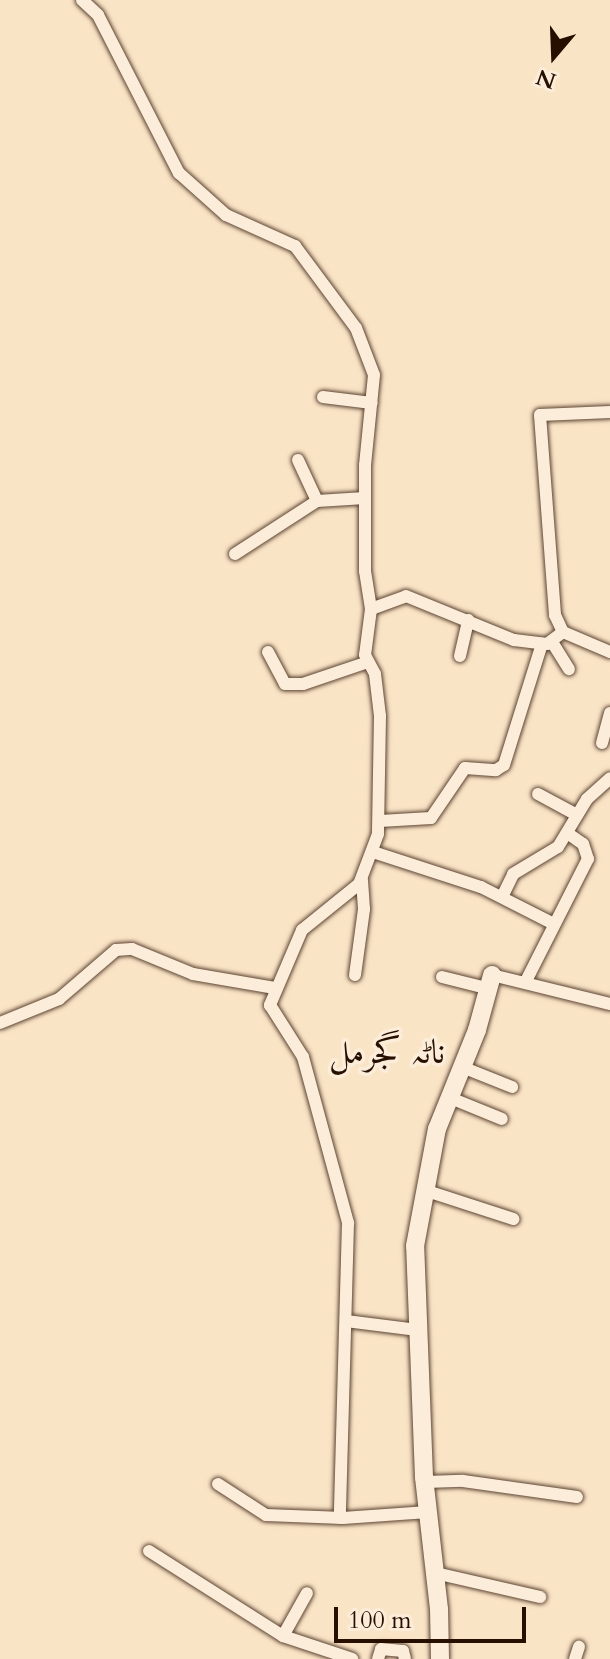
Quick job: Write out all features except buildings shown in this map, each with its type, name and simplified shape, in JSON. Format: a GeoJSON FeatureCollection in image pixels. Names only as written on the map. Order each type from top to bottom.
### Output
{"type":"FeatureCollection","features":[{"type":"Feature","properties":{"kind":"street"},"geometry":{"type":"LineString","coordinates":[[82,0],[98,15],[179,173],[226,215],[280,235],[322,279],[368,350],[372,403],[365,498],[371,609],[368,662],[375,674],[380,716],[380,821],[362,880],[364,909],[355,975]]}},
{"type":"Feature","properties":{"kind":"street"},"geometry":{"type":"LineString","coordinates":[[323,397],[372,403]]}},
{"type":"Feature","properties":{"kind":"street"},"geometry":{"type":"LineString","coordinates":[[610,412],[540,415],[547,546],[555,615],[563,632],[610,652]]}},
{"type":"Feature","properties":{"kind":"street"},"geometry":{"type":"LineString","coordinates":[[298,460],[317,501]]}},
{"type":"Feature","properties":{"kind":"street"},"geometry":{"type":"LineString","coordinates":[[235,554],[317,501],[365,498]]}},
{"type":"Feature","properties":{"kind":"street"},"geometry":{"type":"LineString","coordinates":[[371,609],[406,596],[514,640],[547,643],[569,669]]}},
{"type":"Feature","properties":{"kind":"street"},"geometry":{"type":"LineString","coordinates":[[460,656],[468,620]]}},
{"type":"Feature","properties":{"kind":"street"},"geometry":{"type":"LineString","coordinates":[[380,821],[431,818],[465,768],[496,770],[504,765],[547,643],[563,632]]}},
{"type":"Feature","properties":{"kind":"street"},"geometry":{"type":"LineString","coordinates":[[268,652],[285,684],[368,662]]}},
{"type":"Feature","properties":{"kind":"street"},"geometry":{"type":"LineString","coordinates":[[602,743],[610,713]]}},
{"type":"Feature","properties":{"kind":"street"},"geometry":{"type":"LineString","coordinates":[[502,897],[513,874],[558,847],[597,785],[610,778]]}},
{"type":"Feature","properties":{"kind":"street"},"geometry":{"type":"LineString","coordinates":[[538,794],[577,815]]}},
{"type":"Feature","properties":{"kind":"street"},"geometry":{"type":"LineString","coordinates":[[526,981],[588,859],[583,844],[567,833]]}},
{"type":"Feature","properties":{"kind":"street"},"geometry":{"type":"LineString","coordinates":[[373,852],[502,897],[554,924]]}},
{"type":"Feature","properties":{"kind":"street"},"geometry":{"type":"LineString","coordinates":[[340,1518],[346,1321],[344,1196],[303,1057],[270,1005],[275,988],[310,919],[362,880]]}},
{"type":"Feature","properties":{"kind":"street"},"geometry":{"type":"LineString","coordinates":[[0,1023],[59,999],[116,950],[132,949],[193,974],[275,988]]}},
{"type":"Feature","properties":{"kind":"street"},"geometry":{"type":"LineString","coordinates":[[442,977],[526,981],[610,1004]]}},
{"type":"Feature","properties":{"kind":"street"},"geometry":{"type":"LineString","coordinates":[[440,1659],[425,1482],[415,1246],[424,1190],[448,1097],[462,1067],[489,981]]}},
{"type":"Feature","properties":{"kind":"street"},"geometry":{"type":"LineString","coordinates":[[462,1067],[512,1087]]}},
{"type":"Feature","properties":{"kind":"street"},"geometry":{"type":"LineString","coordinates":[[448,1097],[502,1119]]}},
{"type":"Feature","properties":{"kind":"street"},"geometry":{"type":"LineString","coordinates":[[424,1190],[513,1219]]}},
{"type":"Feature","properties":{"kind":"street"},"geometry":{"type":"LineString","coordinates":[[346,1321],[417,1330]]}},
{"type":"Feature","properties":{"kind":"street"},"geometry":{"type":"LineString","coordinates":[[425,1482],[463,1481],[577,1497]]}},
{"type":"Feature","properties":{"kind":"street"},"geometry":{"type":"LineString","coordinates":[[218,1484],[266,1515],[340,1518],[428,1512]]}},
{"type":"Feature","properties":{"kind":"street"},"geometry":{"type":"LineString","coordinates":[[149,1551],[283,1636],[352,1659]]}},
{"type":"Feature","properties":{"kind":"street"},"geometry":{"type":"LineString","coordinates":[[435,1573],[540,1597]]}},
{"type":"Feature","properties":{"kind":"street"},"geometry":{"type":"LineString","coordinates":[[283,1636],[307,1593]]}},
{"type":"Feature","properties":{"kind":"street"},"geometry":{"type":"LineString","coordinates":[[378,1659],[381,1649],[403,1651],[405,1659]]}},
{"type":"Feature","properties":{"kind":"district","name":"ناٹہ گجرمل"},"geometry":{"type":"Point","coordinates":[387,1053]}}]}
